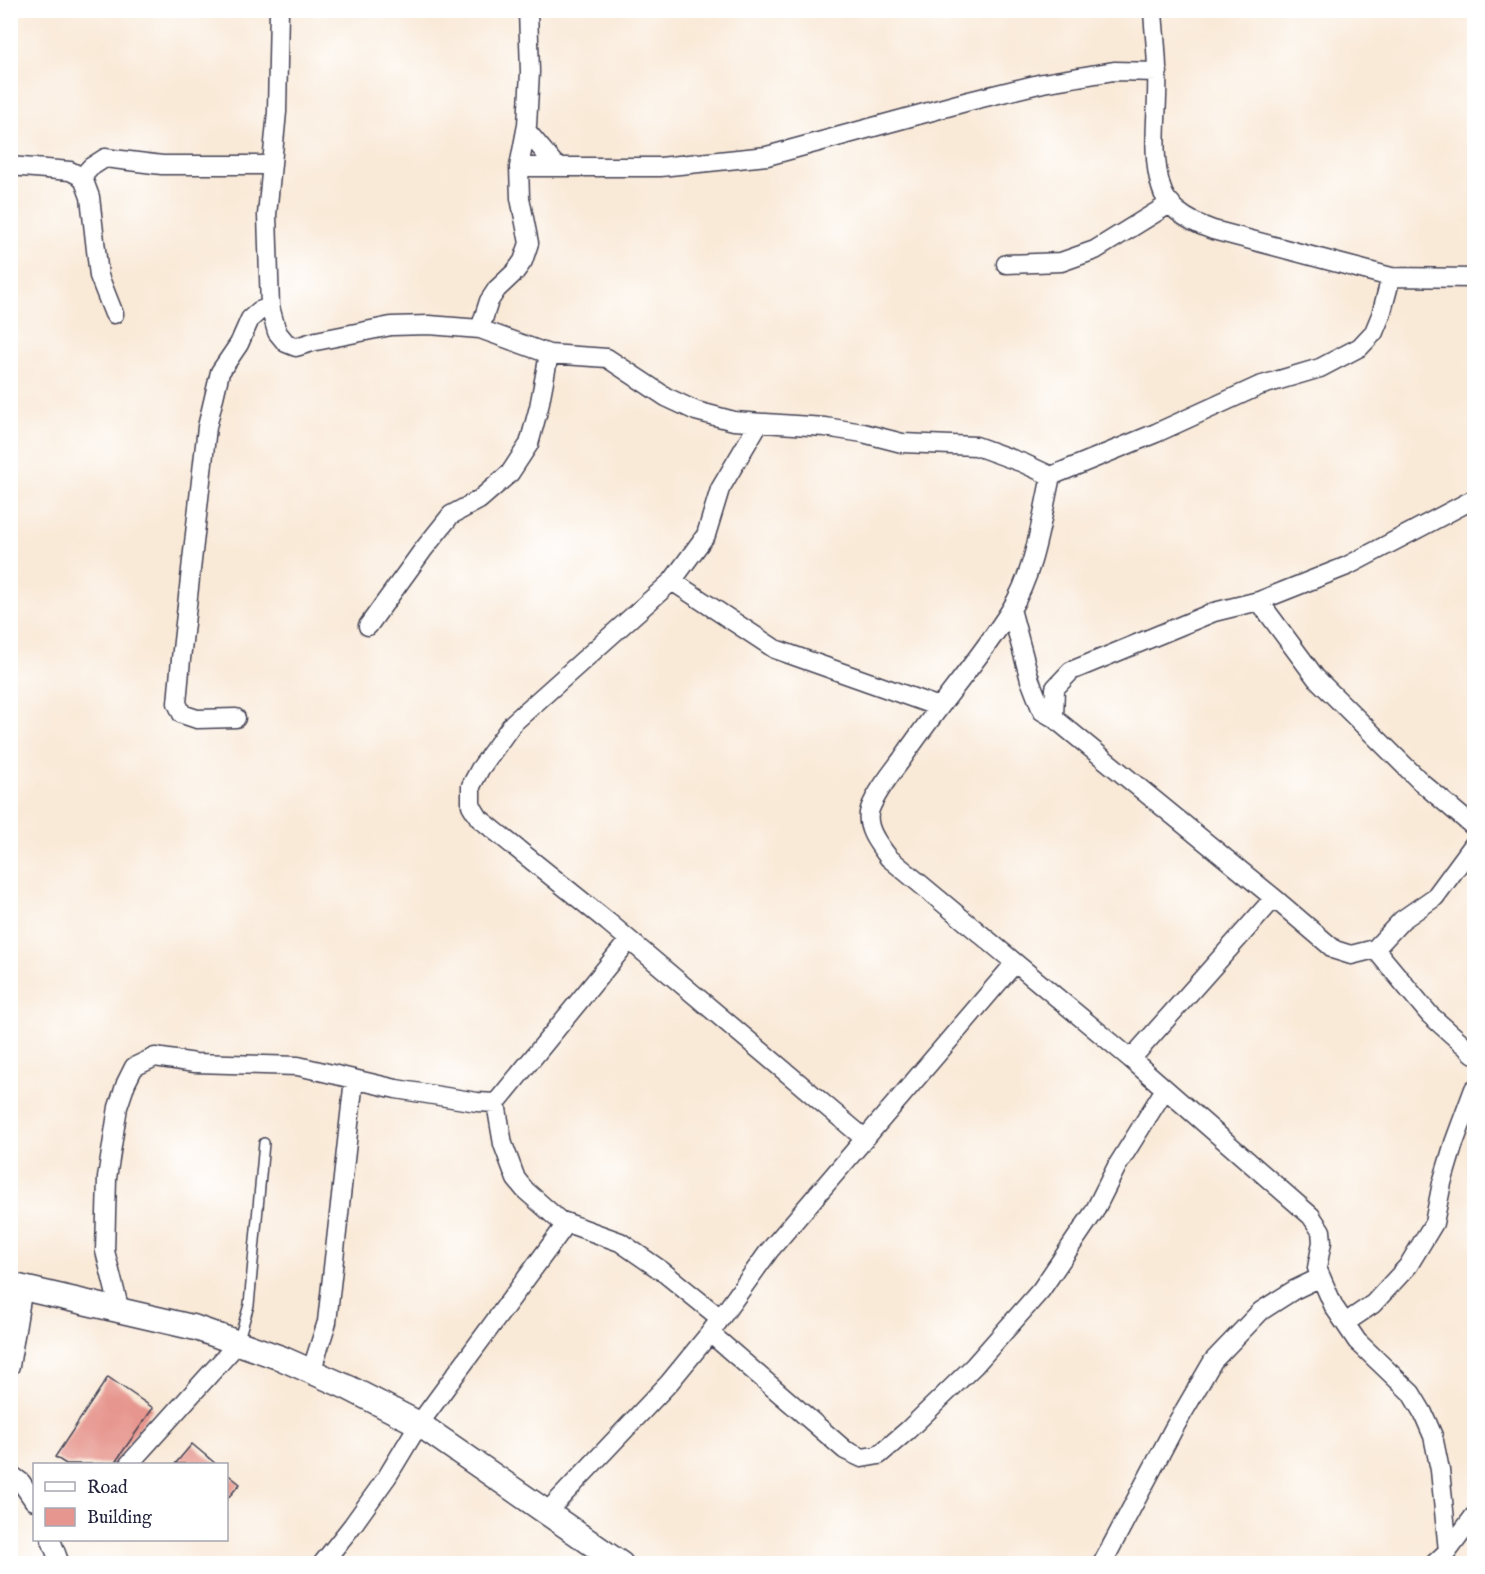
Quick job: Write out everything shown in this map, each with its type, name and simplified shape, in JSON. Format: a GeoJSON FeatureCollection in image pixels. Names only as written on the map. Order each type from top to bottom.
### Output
{"type":"FeatureCollection","features":[{"type":"Feature","properties":{"kind":"street"},"geometry":{"type":"LineString","coordinates":[[279,10],[277,112],[267,215],[270,308],[277,332],[286,343],[296,347],[391,326],[429,325],[480,329],[549,354],[607,358],[666,397],[696,411],[734,421],[825,427],[863,432],[902,443],[976,446],[1052,476],[1156,433],[1258,386],[1320,368],[1352,352],[1374,332],[1391,278]]}},
{"type":"Feature","properties":{"kind":"street"},"geometry":{"type":"LineString","coordinates":[[480,329],[489,301],[523,261],[529,243],[520,198],[519,167],[526,130],[531,72],[528,10]]}},
{"type":"Feature","properties":{"kind":"street"},"geometry":{"type":"LineString","coordinates":[[1153,10],[1158,72],[1156,152],[1161,189],[1184,217],[1197,225],[1391,278],[1474,278]]}},
{"type":"Feature","properties":{"kind":"street"},"geometry":{"type":"LineString","coordinates":[[519,167],[660,167],[767,156],[969,100],[1043,83],[1114,71],[1158,72]]}},
{"type":"Feature","properties":{"kind":"street"},"geometry":{"type":"LineString","coordinates":[[526,130],[557,167]]}},
{"type":"Feature","properties":{"kind":"street"},"geometry":{"type":"LineString","coordinates":[[81,178],[91,167],[105,158],[162,165],[272,165]]}},
{"type":"Feature","properties":{"kind":"street"},"geometry":{"type":"LineString","coordinates":[[10,166],[70,171],[84,181],[90,197],[99,276],[114,314]]}},
{"type":"Feature","properties":{"kind":"street"},"geometry":{"type":"LineString","coordinates":[[1006,264],[1061,262],[1095,250],[1171,203]]}},
{"type":"Feature","properties":{"kind":"street"},"geometry":{"type":"LineString","coordinates":[[236,718],[197,719],[182,714],[177,703],[207,427],[218,379],[223,366],[239,344],[250,319],[259,311],[270,308]]}},
{"type":"Feature","properties":{"kind":"street"},"geometry":{"type":"LineString","coordinates":[[368,626],[451,515],[479,500],[510,473],[529,444],[549,354]]}},
{"type":"Feature","properties":{"kind":"street"},"geometry":{"type":"LineString","coordinates":[[759,423],[720,489],[706,535],[672,581],[513,723],[480,769],[471,786],[469,796],[474,812],[479,818],[629,940],[864,1138]]}},
{"type":"Feature","properties":{"kind":"street"},"geometry":{"type":"LineString","coordinates":[[1052,476],[1029,568],[1011,609],[884,785],[869,811],[870,827],[875,840],[889,858],[1131,1059],[1311,1216],[1321,1231],[1322,1242],[1317,1268],[1334,1307],[1356,1341],[1411,1393],[1424,1413],[1433,1436],[1440,1470],[1448,1551]]}},
{"type":"Feature","properties":{"kind":"street"},"geometry":{"type":"LineString","coordinates":[[1054,718],[1055,688],[1071,671],[1214,612],[1258,601],[1347,566],[1474,499]]}},
{"type":"Feature","properties":{"kind":"street"},"geometry":{"type":"LineString","coordinates":[[672,581],[775,649],[939,707]]}},
{"type":"Feature","properties":{"kind":"street"},"geometry":{"type":"LineString","coordinates":[[1258,601],[1316,678],[1421,782],[1474,827]]}},
{"type":"Feature","properties":{"kind":"street"},"geometry":{"type":"LineString","coordinates":[[1011,609],[1029,680],[1042,711],[1054,718],[1274,897],[1335,950],[1351,955],[1375,949],[1402,920],[1435,897],[1474,844]]}},
{"type":"Feature","properties":{"kind":"street"},"geometry":{"type":"LineString","coordinates":[[1131,1059],[1274,897]]}},
{"type":"Feature","properties":{"kind":"street"},"geometry":{"type":"LineString","coordinates":[[629,940],[496,1103],[503,1144],[516,1179],[535,1200],[559,1220],[620,1242],[662,1271],[715,1326],[845,1450],[862,1458],[879,1455],[908,1430],[974,1366],[1041,1290],[1094,1212],[1117,1166],[1165,1089]]}},
{"type":"Feature","properties":{"kind":"street"},"geometry":{"type":"LineString","coordinates":[[1375,949],[1430,1015],[1474,1054]]}},
{"type":"Feature","properties":{"kind":"street"},"geometry":{"type":"LineString","coordinates":[[546,1514],[669,1383],[715,1326],[769,1251],[1015,963]]}},
{"type":"Feature","properties":{"kind":"street"},"geometry":{"type":"LineString","coordinates":[[120,1311],[105,1251],[107,1178],[118,1107],[134,1067],[155,1057],[195,1063],[298,1066],[432,1095],[496,1103]]}},
{"type":"Feature","properties":{"kind":"street"},"geometry":{"type":"LineString","coordinates":[[311,1372],[327,1322],[354,1079]]}},
{"type":"Feature","properties":{"kind":"street"},"geometry":{"type":"LineString","coordinates":[[1345,1323],[1373,1304],[1408,1266],[1434,1223],[1442,1183],[1474,1089]]}},
{"type":"Feature","properties":{"kind":"street"},"geometry":{"type":"LineString","coordinates":[[322,1563],[352,1526],[387,1477],[419,1424],[567,1223]]}},
{"type":"Feature","properties":{"kind":"street"},"geometry":{"type":"LineString","coordinates":[[1102,1563],[1174,1428],[1214,1361],[1261,1311],[1294,1290],[1321,1277]]}},
{"type":"Feature","properties":{"kind":"street"},"geometry":{"type":"LineString","coordinates":[[10,1366],[16,1286],[196,1328],[281,1358],[419,1424],[546,1514],[621,1563]]}},
{"type":"Feature","properties":{"kind":"street"},"geometry":{"type":"LineString","coordinates":[[130,1463],[238,1343]]}},
{"type":"Feature","properties":{"kind":"street"},"geometry":{"type":"LineString","coordinates":[[10,1474],[21,1482],[33,1500]]}},
{"type":"Feature","properties":{"kind":"street"},"geometry":{"type":"LineString","coordinates":[[1434,1563],[1448,1551],[1474,1516]]}},
{"type":"Feature","properties":{"kind":"lane"},"geometry":{"type":"LineString","coordinates":[[238,1343],[249,1305],[264,1143]]}},
{"type":"Feature","properties":{"kind":"building"},"geometry":{"type":"Polygon","coordinates":[[[108,1377],[153,1408],[115,1463],[64,1463],[55,1457],[108,1377]]]}},
{"type":"Feature","properties":{"kind":"building"},"geometry":{"type":"Polygon","coordinates":[[[192,1444],[215,1463],[176,1463],[192,1444]]]}},
{"type":"Feature","properties":{"kind":"building"},"geometry":{"type":"Polygon","coordinates":[[[228,1475],[240,1484],[228,1498],[228,1475]]]}}]}
